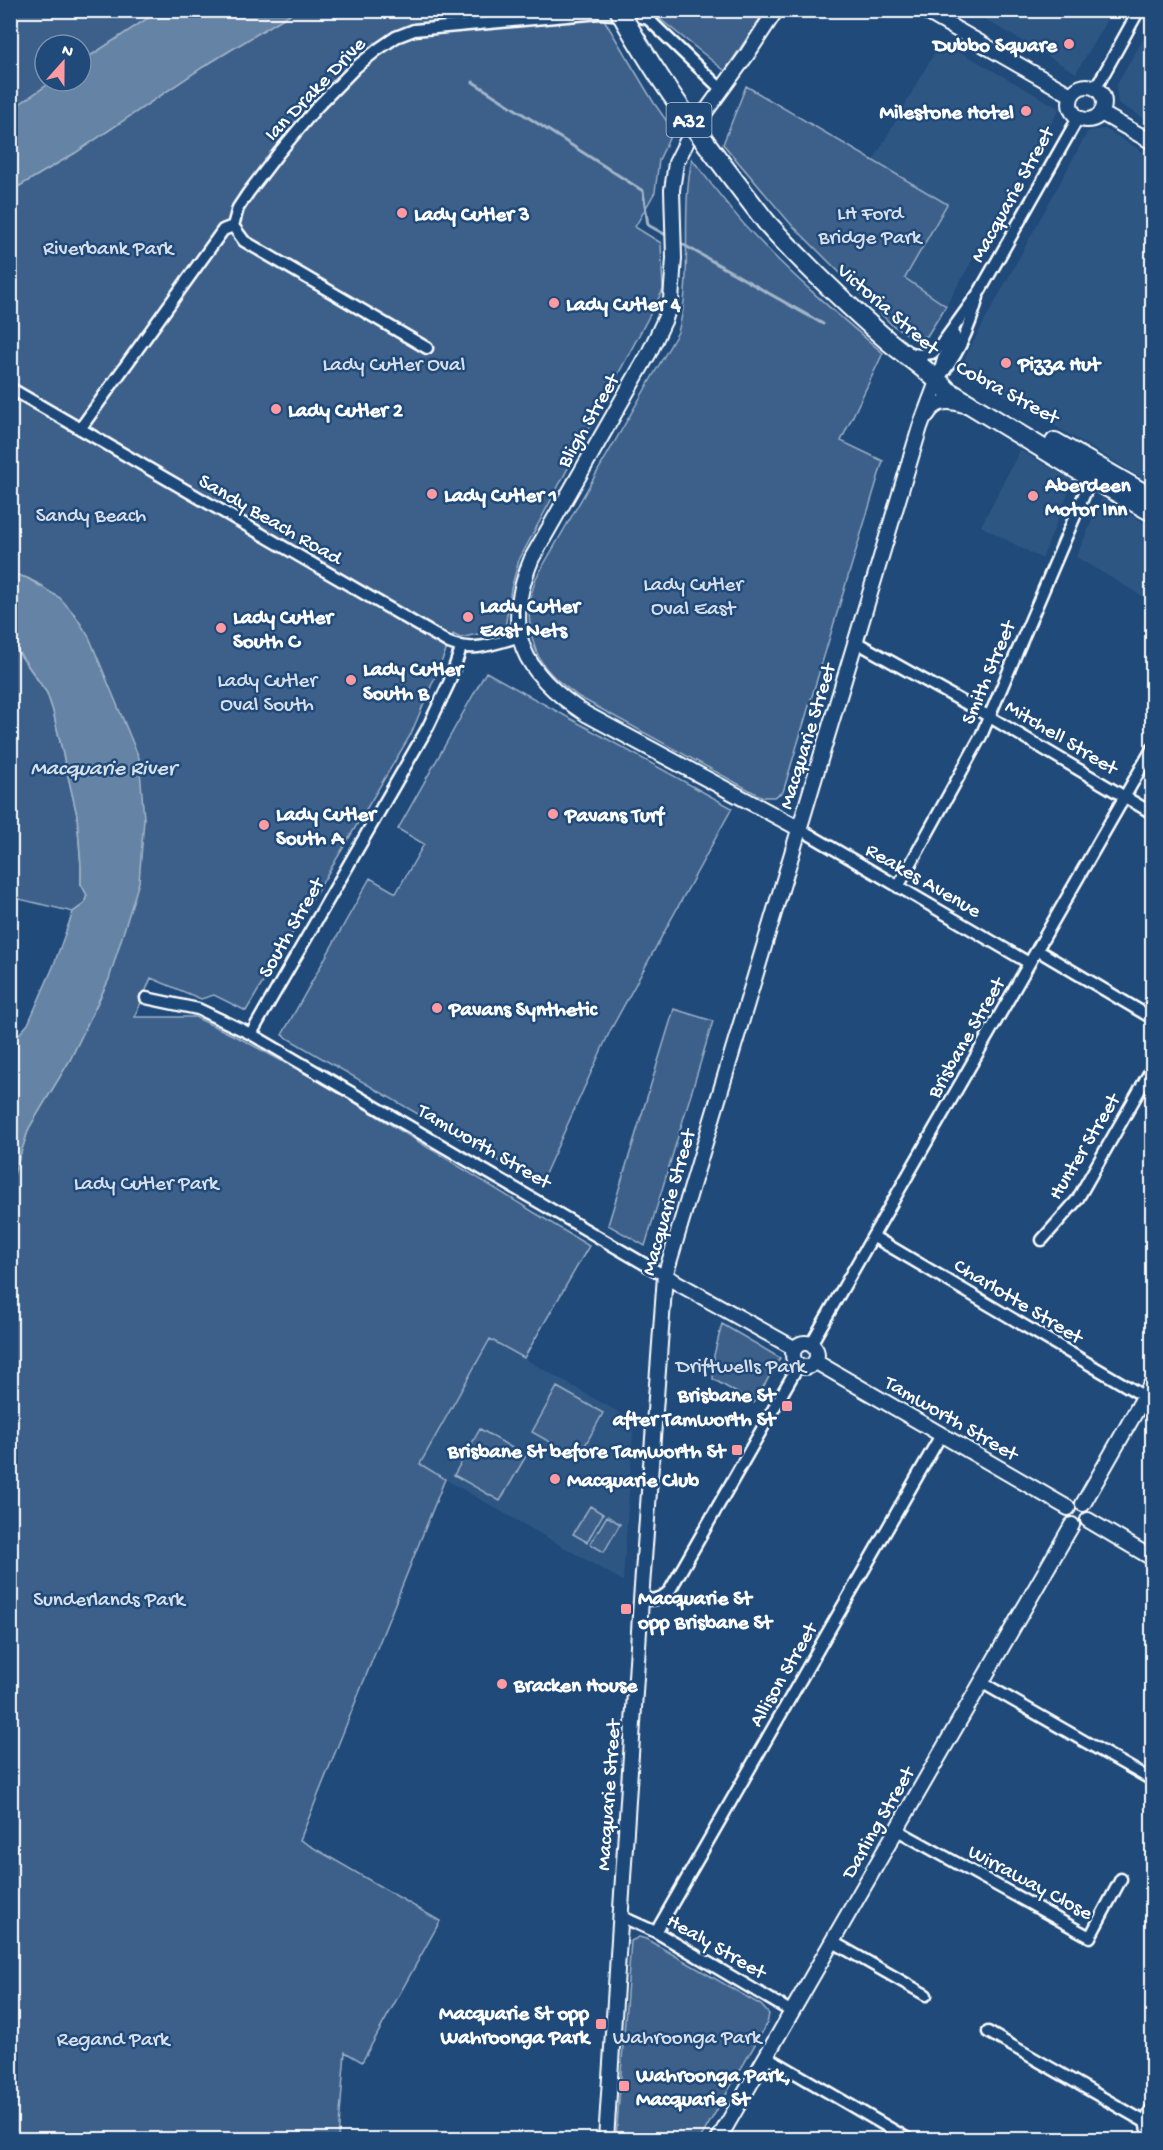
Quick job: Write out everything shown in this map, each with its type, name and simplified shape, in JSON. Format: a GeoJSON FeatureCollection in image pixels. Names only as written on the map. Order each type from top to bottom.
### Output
{"type":"FeatureCollection","features":[{"type":"Feature","properties":{"kind":"highway","name":"Victoria Street"},"geometry":{"type":"LineString","coordinates":[[619,10],[640,47],[685,114],[767,223],[824,283],[893,345],[938,379]]}},
{"type":"Feature","properties":{"kind":"highway","name":"Cobra Street"},"geometry":{"type":"LineString","coordinates":[[938,379],[948,391],[980,410],[1094,472],[1152,498]]}},
{"type":"Feature","properties":{"kind":"highway","name":"Cobra Street"},"geometry":{"type":"LineString","coordinates":[[938,379],[951,382],[1094,472],[1152,512]]}},
{"type":"Feature","properties":{"kind":"street","name":"Bligh Street"},"geometry":{"type":"LineString","coordinates":[[776,10],[693,129],[676,163],[672,190],[673,279],[671,300],[665,319],[634,380],[532,558],[520,591],[518,608],[520,636],[526,655],[548,686],[566,701],[586,714],[800,829]]}},
{"type":"Feature","properties":{"kind":"street"},"geometry":{"type":"LineString","coordinates":[[923,10],[1071,95]]}},
{"type":"Feature","properties":{"kind":"street"},"geometry":{"type":"LineString","coordinates":[[1096,88],[1139,10]]}},
{"type":"Feature","properties":{"kind":"street","name":"Ian Drake Drive"},"geometry":{"type":"LineString","coordinates":[[80,429],[223,230],[233,226],[238,208],[277,155],[317,107],[356,68],[376,50],[396,37],[414,30],[600,13],[644,15],[722,90]]}},
{"type":"Feature","properties":{"kind":"street"},"geometry":{"type":"LineString","coordinates":[[1085,86],[1096,88],[1103,97],[1104,108],[1098,117],[1088,121],[1078,118],[1069,105],[1071,95],[1074,90],[1085,86]]}},
{"type":"Feature","properties":{"kind":"street"},"geometry":{"type":"LineString","coordinates":[[1101,113],[1152,142]]}},
{"type":"Feature","properties":{"kind":"street","name":"Macquarie Street"},"geometry":{"type":"LineString","coordinates":[[893,345],[919,355],[932,353],[941,345],[980,291],[1078,118]]}},
{"type":"Feature","properties":{"kind":"street"},"geometry":{"type":"LineString","coordinates":[[233,226],[244,241],[427,348]]}},
{"type":"Feature","properties":{"kind":"street","name":"Macquarie Street"},"geometry":{"type":"LineString","coordinates":[[938,379],[951,363],[968,328],[980,291]]}},
{"type":"Feature","properties":{"kind":"street","name":"Macquarie Street"},"geometry":{"type":"LineString","coordinates":[[606,2139],[641,1600],[666,1276],[920,427],[943,359],[967,308]]}},
{"type":"Feature","properties":{"kind":"street","name":"Sandy Beach Road"},"geometry":{"type":"LineString","coordinates":[[10,388],[427,632],[461,648]]}},
{"type":"Feature","properties":{"kind":"street"},"geometry":{"type":"LineString","coordinates":[[920,427],[930,410],[938,403],[950,401],[980,410]]}},
{"type":"Feature","properties":{"kind":"street","name":"Smith Street"},"geometry":{"type":"LineString","coordinates":[[898,886],[990,717],[1094,472]]}},
{"type":"Feature","properties":{"kind":"street"},"geometry":{"type":"LineString","coordinates":[[461,648],[488,646],[520,636]]}},
{"type":"Feature","properties":{"kind":"street","name":"Mitchell Street"},"geometry":{"type":"LineString","coordinates":[[856,642],[990,717],[1152,813]]}},
{"type":"Feature","properties":{"kind":"street","name":"South Street"},"geometry":{"type":"LineString","coordinates":[[252,1034],[428,727],[449,683],[461,648]]}},
{"type":"Feature","properties":{"kind":"street","name":"Brisbane Street"},"geometry":{"type":"LineString","coordinates":[[811,1344],[1152,748]]}},
{"type":"Feature","properties":{"kind":"street","name":"Reakes Avenue"},"geometry":{"type":"LineString","coordinates":[[800,829],[1029,963]]}},
{"type":"Feature","properties":{"kind":"street"},"geometry":{"type":"LineString","coordinates":[[1037,950],[1152,1018]]}},
{"type":"Feature","properties":{"kind":"street","name":"Tamworth Street"},"geometry":{"type":"LineString","coordinates":[[146,998],[198,1009],[252,1034],[666,1276],[794,1348]]}},
{"type":"Feature","properties":{"kind":"street","name":"Hunter Street"},"geometry":{"type":"LineString","coordinates":[[1042,1240],[1077,1200],[1152,1068]]}},
{"type":"Feature","properties":{"kind":"street","name":"Charlotte Street"},"geometry":{"type":"LineString","coordinates":[[874,1237],[1145,1396]]}},
{"type":"Feature","properties":{"kind":"street"},"geometry":{"type":"LineString","coordinates":[[800,1344],[811,1344],[817,1354],[816,1362],[810,1367],[798,1366],[792,1356],[794,1348],[800,1344]]}},
{"type":"Feature","properties":{"kind":"street","name":"Tamworth Street"},"geometry":{"type":"LineString","coordinates":[[816,1362],[1068,1508]]}},
{"type":"Feature","properties":{"kind":"street"},"geometry":{"type":"LineString","coordinates":[[641,1600],[657,1600],[664,1597],[669,1590],[798,1366]]}},
{"type":"Feature","properties":{"kind":"street"},"geometry":{"type":"LineString","coordinates":[[1083,1504],[1152,1383]]}},
{"type":"Feature","properties":{"kind":"street","name":"Allison Street"},"geometry":{"type":"LineString","coordinates":[[656,1932],[941,1435]]}},
{"type":"Feature","properties":{"kind":"street"},"geometry":{"type":"LineString","coordinates":[[1073,1504],[1083,1504],[1089,1513],[1088,1520],[1083,1525],[1072,1525],[1066,1520],[1068,1508],[1073,1504]]}},
{"type":"Feature","properties":{"kind":"street"},"geometry":{"type":"LineString","coordinates":[[1088,1520],[1152,1558]]}},
{"type":"Feature","properties":{"kind":"street","name":"Darling Street"},"geometry":{"type":"LineString","coordinates":[[718,2139],[1072,1525]]}},
{"type":"Feature","properties":{"kind":"street"},"geometry":{"type":"LineString","coordinates":[[981,1682],[1152,1780]]}},
{"type":"Feature","properties":{"kind":"street","name":"Wirraway Close"},"geometry":{"type":"LineString","coordinates":[[897,1830],[1090,1937],[1121,1879]]}},
{"type":"Feature","properties":{"kind":"street","name":"Healy Street"},"geometry":{"type":"LineString","coordinates":[[620,1916],[656,1932],[792,2012]]}},
{"type":"Feature","properties":{"kind":"street"},"geometry":{"type":"LineString","coordinates":[[833,1942],[926,1995]]}},
{"type":"Feature","properties":{"kind":"street"},"geometry":{"type":"LineString","coordinates":[[988,2032],[1146,2126],[1152,2108]]}},
{"type":"Feature","properties":{"kind":"street"},"geometry":{"type":"LineString","coordinates":[[766,2056],[910,2139]]}},
{"type":"Feature","properties":{"kind":"shaded area","name":"Dubbo Square"},"geometry":{"type":"Polygon","coordinates":[[[1112,10],[1076,73],[971,11],[1112,10]]]}},
{"type":"Feature","properties":{"kind":"shaded area"},"geometry":{"type":"Polygon","coordinates":[[[1152,24],[1152,123],[1118,103],[1116,86],[1152,24]]]}},
{"type":"Feature","properties":{"kind":"shaded area"},"geometry":{"type":"Polygon","coordinates":[[[941,41],[1059,110],[946,306],[905,279],[947,204],[873,161],[941,41]]]}},
{"type":"Feature","properties":{"kind":"shaded area"},"geometry":{"type":"Polygon","coordinates":[[[1105,129],[1152,157],[1152,484],[965,372],[963,361],[1088,131],[1105,129]]]}},
{"type":"Feature","properties":{"kind":"shaded area"},"geometry":{"type":"Polygon","coordinates":[[[1020,450],[1073,481],[1042,559],[981,526],[1020,450]]]}},
{"type":"Feature","properties":{"kind":"shaded area"},"geometry":{"type":"Polygon","coordinates":[[[1102,498],[1152,528],[1152,602],[1076,557],[1102,498]]]}},
{"type":"Feature","properties":{"kind":"shaded area","name":"Macquarie Club"},"geometry":{"type":"Polygon","coordinates":[[[490,1339],[634,1421],[623,1581],[420,1465],[490,1339]]]}},
{"type":"Feature","properties":{"kind":"green space"},"geometry":{"type":"Polygon","coordinates":[[[18,10],[160,11],[93,54],[93,33],[33,33],[33,93],[36,93],[11,110],[10,15],[18,10]]]}},
{"type":"Feature","properties":{"kind":"green space"},"geometry":{"type":"Polygon","coordinates":[[[295,11],[599,11],[654,103],[673,130],[659,160],[655,192],[635,227],[661,243],[663,290],[519,560],[511,589],[505,628],[460,638],[453,634],[411,734],[246,1011],[214,995],[201,999],[151,978],[135,1017],[195,1017],[243,1040],[326,1085],[589,1246],[524,1358],[490,1339],[420,1464],[445,1479],[300,1840],[440,1921],[362,2062],[345,2052],[338,2139],[11,2140],[11,1183],[29,1128],[70,1060],[109,979],[43,586],[11,573],[11,191],[75,153],[203,67],[295,11]]]}},
{"type":"Feature","properties":{"kind":"green space"},"geometry":{"type":"Polygon","coordinates":[[[650,11],[765,11],[725,71],[650,11]]]}},
{"type":"Feature","properties":{"kind":"green space","name":"LH Ford Bridge Park"},"geometry":{"type":"Polygon","coordinates":[[[746,86],[947,204],[905,278],[946,306],[927,336],[915,339],[892,325],[789,222],[723,144],[746,86]]]}},
{"type":"Feature","properties":{"kind":"green space","name":"Lady Cutler Oval East"},"geometry":{"type":"Polygon","coordinates":[[[692,159],[737,216],[768,250],[883,353],[841,441],[883,461],[783,792],[774,797],[762,797],[579,697],[554,676],[541,661],[535,648],[530,624],[529,608],[536,578],[678,332],[685,289],[687,202],[692,159]]]}},
{"type":"Feature","properties":{"kind":"green space"},"geometry":{"type":"Polygon","coordinates":[[[10,641],[47,693],[53,711],[77,815],[81,884],[87,895],[84,904],[73,912],[11,897],[10,641]]]}},
{"type":"Feature","properties":{"kind":"green space"},"geometry":{"type":"Polygon","coordinates":[[[486,672],[732,808],[610,1031],[540,1185],[282,1035],[370,878],[396,893],[424,844],[398,829],[486,672]]]}},
{"type":"Feature","properties":{"kind":"green space"},"geometry":{"type":"Polygon","coordinates":[[[674,1009],[713,1021],[645,1246],[608,1225],[674,1009]]]}},
{"type":"Feature","properties":{"kind":"green space","name":"Driftwells Park"},"geometry":{"type":"Polygon","coordinates":[[[722,1324],[780,1358],[754,1403],[713,1379],[714,1355],[722,1324]]]}},
{"type":"Feature","properties":{"kind":"green space"},"geometry":{"type":"Polygon","coordinates":[[[557,1387],[603,1413],[578,1458],[532,1432],[557,1387]]]}},
{"type":"Feature","properties":{"kind":"green space"},"geometry":{"type":"Polygon","coordinates":[[[480,1429],[526,1456],[500,1501],[454,1475],[480,1429]]]}},
{"type":"Feature","properties":{"kind":"green space"},"geometry":{"type":"Polygon","coordinates":[[[590,1506],[603,1514],[587,1542],[573,1534],[590,1506]]]}},
{"type":"Feature","properties":{"kind":"green space"},"geometry":{"type":"Polygon","coordinates":[[[607,1516],[620,1524],[604,1552],[590,1544],[607,1516]]]}},
{"type":"Feature","properties":{"kind":"green space","name":"Wahroonga Park"},"geometry":{"type":"Polygon","coordinates":[[[639,1937],[761,2005],[769,2014],[767,2024],[700,2139],[616,2139],[631,1941],[639,1937]]]}},
{"type":"Feature","properties":{"kind":"water"},"geometry":{"type":"Polygon","coordinates":[[[160,10],[295,11],[203,67],[75,153],[11,191],[11,110],[36,93],[93,93],[93,54],[160,10]]]}},
{"type":"Feature","properties":{"kind":"water","name":"Macquarie River"},"geometry":{"type":"Polygon","coordinates":[[[11,573],[27,578],[60,598],[75,615],[89,637],[139,758],[144,819],[139,882],[109,979],[70,1060],[29,1128],[11,1183],[11,1043],[28,1024],[53,967],[73,912],[84,904],[87,895],[81,884],[77,815],[53,711],[47,693],[11,641],[11,573]]]}},
{"type":"Feature","properties":{"kind":"waterway"},"geometry":{"type":"LineString","coordinates":[[473,82],[643,191],[648,225],[666,235]]}},
{"type":"Feature","properties":{"kind":"waterway"},"geometry":{"type":"LineString","coordinates":[[682,244],[823,324]]}},
{"type":"Feature","properties":{"kind":"place","name":"Dubbo Square"},"geometry":{"type":"Point","coordinates":[1069,44]}},
{"type":"Feature","properties":{"kind":"place","name":"Milestone Hotel"},"geometry":{"type":"Point","coordinates":[1026,111]}},
{"type":"Feature","properties":{"kind":"place","name":"Lady Cutler 3"},"geometry":{"type":"Point","coordinates":[402,213]}},
{"type":"Feature","properties":{"kind":"place","name":"Lady Cutler 4"},"geometry":{"type":"Point","coordinates":[554,303]}},
{"type":"Feature","properties":{"kind":"place","name":"Pizza Hut"},"geometry":{"type":"Point","coordinates":[1006,363]}},
{"type":"Feature","properties":{"kind":"place","name":"Lady Cutler 2"},"geometry":{"type":"Point","coordinates":[276,409]}},
{"type":"Feature","properties":{"kind":"place","name":"Lady Cutler 1"},"geometry":{"type":"Point","coordinates":[432,494]}},
{"type":"Feature","properties":{"kind":"place","name":"Aberdeen Motor Inn"},"geometry":{"type":"Point","coordinates":[1033,496]}},
{"type":"Feature","properties":{"kind":"place","name":"Lady Cutler East Nets"},"geometry":{"type":"Point","coordinates":[468,617]}},
{"type":"Feature","properties":{"kind":"place","name":"Lady Cutler South C"},"geometry":{"type":"Point","coordinates":[221,628]}},
{"type":"Feature","properties":{"kind":"place","name":"Lady Cutler South B"},"geometry":{"type":"Point","coordinates":[351,680]}},
{"type":"Feature","properties":{"kind":"place","name":"Pavans Turf"},"geometry":{"type":"Point","coordinates":[553,814]}},
{"type":"Feature","properties":{"kind":"place","name":"Lady Cutler South A"},"geometry":{"type":"Point","coordinates":[264,825]}},
{"type":"Feature","properties":{"kind":"place","name":"Pavans Synthetic"},"geometry":{"type":"Point","coordinates":[437,1008]}},
{"type":"Feature","properties":{"kind":"place","name":"Brisbane St after Tamworth St"},"geometry":{"type":"Point","coordinates":[787,1406]}},
{"type":"Feature","properties":{"kind":"place","name":"Brisbane St before Tamworth St"},"geometry":{"type":"Point","coordinates":[737,1450]}},
{"type":"Feature","properties":{"kind":"place","name":"Macquarie Club"},"geometry":{"type":"Point","coordinates":[555,1479]}},
{"type":"Feature","properties":{"kind":"place","name":"Macquarie St opp Brisbane St"},"geometry":{"type":"Point","coordinates":[626,1609]}},
{"type":"Feature","properties":{"kind":"place","name":"Bracken House"},"geometry":{"type":"Point","coordinates":[502,1684]}},
{"type":"Feature","properties":{"kind":"place","name":"Macquarie St opp Wahroonga Park"},"geometry":{"type":"Point","coordinates":[601,2024]}},
{"type":"Feature","properties":{"kind":"place","name":"Wahroonga Park, Macquarie St"},"geometry":{"type":"Point","coordinates":[624,2086]}},
{"type":"Feature","properties":{"kind":"park label","name":"Riverbank Park"},"geometry":{"type":"Point","coordinates":[108,247]}},
{"type":"Feature","properties":{"kind":"park label","name":"Lady Cutler Oval"},"geometry":{"type":"Point","coordinates":[394,363]}},
{"type":"Feature","properties":{"kind":"park label","name":"Sandy Beach"},"geometry":{"type":"Point","coordinates":[91,514]}},
{"type":"Feature","properties":{"kind":"park label","name":"Lady Cutler Oval South"},"geometry":{"type":"Point","coordinates":[267,691]}},
{"type":"Feature","properties":{"kind":"park label","name":"Lady Cutler Park"},"geometry":{"type":"Point","coordinates":[146,1182]}},
{"type":"Feature","properties":{"kind":"park label","name":"Sunderlands Park"},"geometry":{"type":"Point","coordinates":[109,1598]}},
{"type":"Feature","properties":{"kind":"park label","name":"Regand Park"},"geometry":{"type":"Point","coordinates":[113,2038]}}]}
